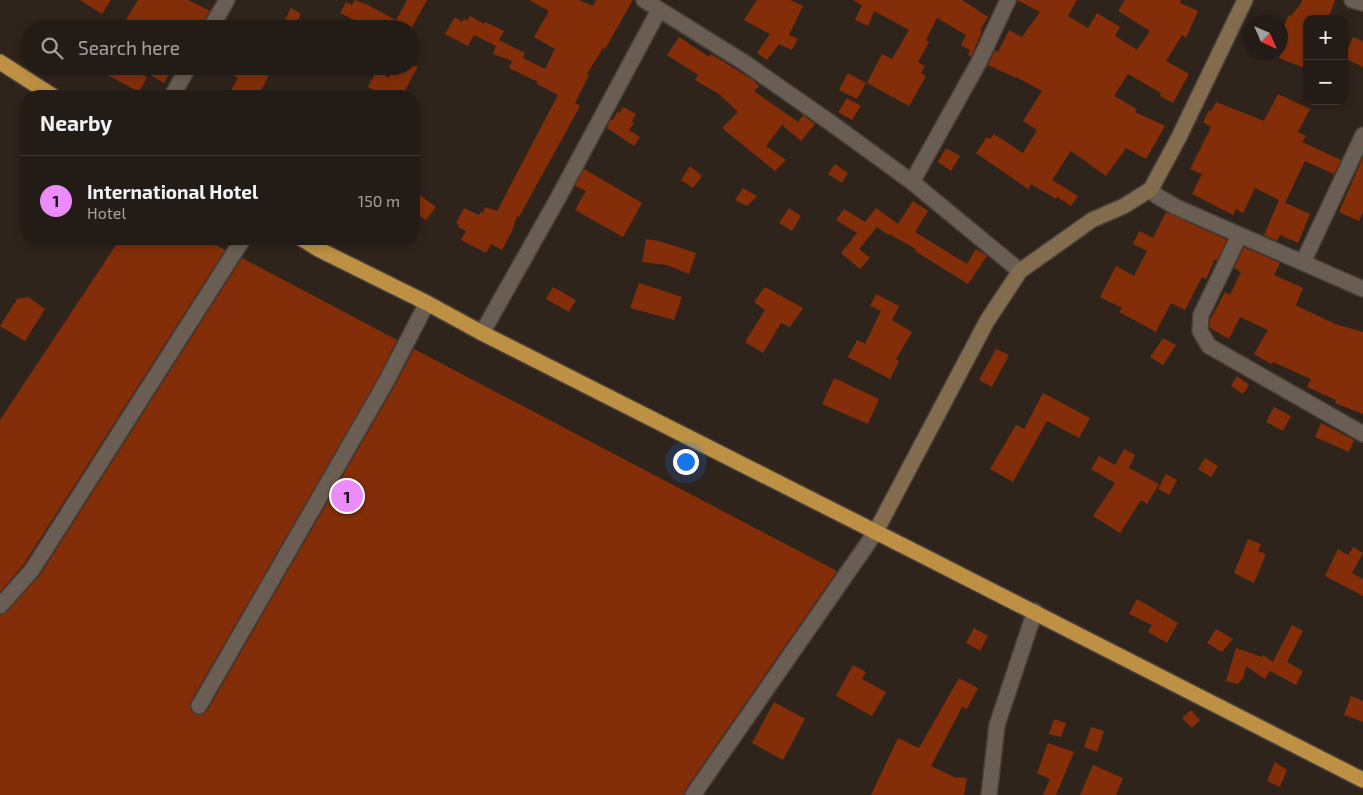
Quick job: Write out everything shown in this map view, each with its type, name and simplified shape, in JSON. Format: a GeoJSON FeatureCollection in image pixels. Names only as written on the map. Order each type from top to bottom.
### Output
{"type":"FeatureCollection","features":[{"type":"Feature","properties":{"kind":"highway"},"geometry":{"type":"LineString","coordinates":[[0,62],[20,75]]}},
{"type":"Feature","properties":{"kind":"highway"},"geometry":{"type":"LineString","coordinates":[[20,75],[44,90]]}},
{"type":"Feature","properties":{"kind":"highway"},"geometry":{"type":"LineString","coordinates":[[312,245],[875,533],[1035,611],[1363,780]]}},
{"type":"Feature","properties":{"kind":"street"},"geometry":{"type":"LineString","coordinates":[[215,20],[227,0]]}},
{"type":"Feature","properties":{"kind":"street"},"geometry":{"type":"LineString","coordinates":[[644,0],[745,63],[912,182],[1020,271]]}},
{"type":"Feature","properties":{"kind":"street"},"geometry":{"type":"LineString","coordinates":[[912,182],[979,62],[1008,0]]}},
{"type":"Feature","properties":{"kind":"street"},"geometry":{"type":"LineString","coordinates":[[693,795],[875,533],[987,321],[1020,271],[1092,220],[1124,206],[1151,189],[1179,137],[1245,0]]}},
{"type":"Feature","properties":{"kind":"street"},"geometry":{"type":"LineString","coordinates":[[1352,0],[1363,3]]}},
{"type":"Feature","properties":{"kind":"street"},"geometry":{"type":"LineString","coordinates":[[482,333],[562,191],[659,10]]}},
{"type":"Feature","properties":{"kind":"street"},"geometry":{"type":"LineString","coordinates":[[175,90],[184,75]]}},
{"type":"Feature","properties":{"kind":"street"},"geometry":{"type":"LineString","coordinates":[[1303,262],[1363,135]]}},
{"type":"Feature","properties":{"kind":"street"},"geometry":{"type":"LineString","coordinates":[[1151,189],[1157,196],[1176,207],[1363,289]]}},
{"type":"Feature","properties":{"kind":"street"},"geometry":{"type":"LineString","coordinates":[[1239,236],[1201,315],[1200,331],[1209,346],[1363,434]]}},
{"type":"Feature","properties":{"kind":"street"},"geometry":{"type":"LineString","coordinates":[[0,606],[32,570],[239,245]]}},
{"type":"Feature","properties":{"kind":"street"},"geometry":{"type":"LineString","coordinates":[[199,706],[386,382],[427,303]]}},
{"type":"Feature","properties":{"kind":"street"},"geometry":{"type":"LineString","coordinates":[[989,795],[997,725],[1035,611]]}},
{"type":"Feature","properties":{"kind":"building"},"geometry":{"type":"Polygon","coordinates":[[[80,0],[111,0],[102,14],[80,0]]]}},
{"type":"Feature","properties":{"kind":"building"},"geometry":{"type":"Polygon","coordinates":[[[138,0],[188,0],[210,11],[205,20],[126,20],[138,0]]]}},
{"type":"Feature","properties":{"kind":"building"},"geometry":{"type":"Polygon","coordinates":[[[355,0],[396,20],[354,20],[340,13],[346,2],[352,5],[355,0]]]}},
{"type":"Feature","properties":{"kind":"building"},"geometry":{"type":"Polygon","coordinates":[[[407,0],[427,0],[416,20],[396,20],[407,0]]]}},
{"type":"Feature","properties":{"kind":"building"},"geometry":{"type":"Polygon","coordinates":[[[529,0],[579,0],[593,6],[596,0],[633,0],[605,49],[603,48],[587,74],[589,75],[575,103],[580,106],[519,217],[517,216],[502,250],[491,244],[486,253],[461,240],[466,231],[458,227],[459,224],[456,223],[464,208],[479,215],[481,212],[483,213],[485,207],[497,211],[558,95],[537,84],[538,82],[509,68],[512,61],[493,54],[496,46],[474,35],[468,46],[445,34],[455,17],[462,22],[464,18],[467,21],[470,16],[484,24],[485,22],[504,31],[499,40],[525,53],[523,58],[545,69],[555,49],[534,37],[549,11],[529,0]]]}},
{"type":"Feature","properties":{"kind":"building"},"geometry":{"type":"Polygon","coordinates":[[[757,0],[790,0],[803,6],[789,35],[798,39],[792,50],[779,44],[767,60],[757,53],[770,34],[744,20],[757,0]]]}},
{"type":"Feature","properties":{"kind":"building"},"geometry":{"type":"Polygon","coordinates":[[[853,0],[962,0],[988,17],[980,30],[982,31],[971,57],[968,55],[970,50],[961,45],[966,35],[937,18],[926,40],[929,42],[918,62],[925,66],[921,73],[926,76],[909,106],[867,83],[882,54],[892,59],[909,30],[874,11],[868,26],[855,20],[862,5],[853,0]]]}},
{"type":"Feature","properties":{"kind":"building"},"geometry":{"type":"Polygon","coordinates":[[[1017,0],[1077,0],[1068,16],[1088,28],[1097,13],[1120,27],[1115,36],[1137,50],[1150,31],[1118,11],[1125,0],[1181,0],[1180,3],[1198,11],[1186,38],[1182,35],[1166,61],[1189,74],[1173,103],[1160,96],[1161,93],[1128,74],[1114,96],[1137,109],[1135,112],[1165,126],[1146,159],[1126,148],[1106,176],[1071,151],[1052,180],[1078,196],[1071,206],[1031,184],[1028,189],[976,153],[987,137],[990,139],[994,134],[1023,153],[1037,130],[1023,121],[1042,91],[988,65],[995,50],[998,52],[1009,30],[1022,37],[1040,12],[1017,0]]]}},
{"type":"Feature","properties":{"kind":"building"},"geometry":{"type":"Polygon","coordinates":[[[1302,0],[1335,0],[1329,15],[1303,15],[1303,67],[1284,60],[1288,60],[1288,17],[1300,5],[1302,0]]]}},
{"type":"Feature","properties":{"kind":"building"},"geometry":{"type":"Polygon","coordinates":[[[291,8],[301,14],[298,20],[285,20],[291,8]]]}},
{"type":"Feature","properties":{"kind":"building"},"geometry":{"type":"Polygon","coordinates":[[[679,37],[709,57],[711,54],[753,80],[759,86],[754,91],[798,122],[803,115],[815,124],[801,141],[782,125],[766,146],[786,160],[775,171],[722,128],[738,112],[719,94],[695,80],[698,75],[667,55],[679,37]]]}},
{"type":"Feature","properties":{"kind":"building"},"geometry":{"type":"Polygon","coordinates":[[[1353,37],[1363,41],[1363,67],[1348,60],[1348,49],[1353,37]]]}},
{"type":"Feature","properties":{"kind":"building"},"geometry":{"type":"Polygon","coordinates":[[[848,73],[866,83],[857,99],[839,90],[848,73]]]}},
{"type":"Feature","properties":{"kind":"building"},"geometry":{"type":"Polygon","coordinates":[[[108,75],[143,75],[147,77],[140,90],[135,90],[108,75]]]}},
{"type":"Feature","properties":{"kind":"building"},"geometry":{"type":"Polygon","coordinates":[[[150,75],[169,75],[164,83],[150,75]]]}},
{"type":"Feature","properties":{"kind":"building"},"geometry":{"type":"Polygon","coordinates":[[[232,75],[269,75],[261,90],[231,90],[238,78],[232,75]]]}},
{"type":"Feature","properties":{"kind":"building"},"geometry":{"type":"Polygon","coordinates":[[[374,75],[383,75],[389,78],[390,75],[413,75],[405,90],[374,90],[368,87],[374,75]]]}},
{"type":"Feature","properties":{"kind":"building"},"geometry":{"type":"Polygon","coordinates":[[[1278,94],[1310,109],[1298,132],[1306,136],[1302,142],[1341,160],[1334,174],[1305,161],[1285,203],[1255,188],[1243,213],[1236,209],[1233,215],[1192,194],[1202,174],[1190,169],[1211,127],[1203,122],[1209,110],[1211,111],[1216,102],[1264,121],[1278,94]]]}},
{"type":"Feature","properties":{"kind":"building"},"geometry":{"type":"Polygon","coordinates":[[[847,98],[861,106],[852,120],[838,112],[847,98]]]}},
{"type":"Feature","properties":{"kind":"building"},"geometry":{"type":"Polygon","coordinates":[[[623,107],[636,114],[632,121],[634,123],[629,130],[640,137],[634,146],[607,128],[611,119],[613,120],[617,112],[619,113],[623,107]]]}},
{"type":"Feature","properties":{"kind":"building"},"geometry":{"type":"Polygon","coordinates":[[[946,148],[960,156],[951,171],[938,162],[946,148]]]}},
{"type":"Feature","properties":{"kind":"building"},"geometry":{"type":"Polygon","coordinates":[[[1363,157],[1363,212],[1359,221],[1339,212],[1363,157]]]}},
{"type":"Feature","properties":{"kind":"building"},"geometry":{"type":"Polygon","coordinates":[[[835,164],[848,173],[842,183],[828,174],[835,164]]]}},
{"type":"Feature","properties":{"kind":"building"},"geometry":{"type":"Polygon","coordinates":[[[690,166],[702,176],[693,188],[681,180],[690,166]]]}},
{"type":"Feature","properties":{"kind":"building"},"geometry":{"type":"Polygon","coordinates":[[[584,169],[642,203],[623,237],[575,210],[586,191],[575,186],[584,169]]]}},
{"type":"Feature","properties":{"kind":"building"},"geometry":{"type":"Polygon","coordinates":[[[743,188],[757,196],[747,206],[735,200],[743,188]]]}},
{"type":"Feature","properties":{"kind":"building"},"geometry":{"type":"Polygon","coordinates":[[[420,195],[436,207],[426,220],[420,216],[420,195]]]}},
{"type":"Feature","properties":{"kind":"building"},"geometry":{"type":"Polygon","coordinates":[[[1279,200],[1310,214],[1298,243],[1280,235],[1277,241],[1264,235],[1279,200]]]}},
{"type":"Feature","properties":{"kind":"building"},"geometry":{"type":"Polygon","coordinates":[[[913,201],[928,211],[915,232],[967,264],[976,249],[987,256],[968,284],[915,251],[916,249],[888,235],[877,227],[859,249],[870,258],[860,269],[841,253],[857,233],[836,220],[844,209],[865,222],[876,208],[898,224],[913,201]]]}},
{"type":"Feature","properties":{"kind":"building"},"geometry":{"type":"Polygon","coordinates":[[[789,208],[801,216],[792,231],[779,223],[789,208]]]}},
{"type":"Feature","properties":{"kind":"building"},"geometry":{"type":"Polygon","coordinates":[[[1166,212],[1227,240],[1217,260],[1215,259],[1206,279],[1202,277],[1185,310],[1171,303],[1156,332],[1119,312],[1122,308],[1100,297],[1116,266],[1134,276],[1147,251],[1133,244],[1139,231],[1153,238],[1166,212]]]}},
{"type":"Feature","properties":{"kind":"building"},"geometry":{"type":"Polygon","coordinates":[[[646,239],[659,241],[696,253],[689,274],[667,265],[642,262],[646,239]]]}},
{"type":"Feature","properties":{"kind":"building"},"geometry":{"type":"Polygon","coordinates":[[[116,245],[215,245],[225,250],[24,564],[0,592],[0,420],[116,245]]]}},
{"type":"Feature","properties":{"kind":"building"},"geometry":{"type":"Polygon","coordinates":[[[1244,247],[1280,263],[1274,275],[1303,288],[1297,306],[1335,324],[1363,332],[1363,414],[1335,403],[1336,400],[1307,387],[1311,379],[1273,362],[1271,364],[1254,354],[1268,330],[1240,317],[1229,339],[1210,328],[1210,320],[1225,292],[1230,295],[1241,272],[1234,268],[1244,247]]]}},
{"type":"Feature","properties":{"kind":"building"},"geometry":{"type":"Polygon","coordinates":[[[242,258],[397,340],[378,378],[191,701],[191,711],[199,715],[207,711],[394,387],[414,349],[837,571],[685,790],[684,795],[0,795],[0,615],[7,612],[40,575],[242,258]]]}},
{"type":"Feature","properties":{"kind":"building"},"geometry":{"type":"Polygon","coordinates":[[[639,283],[682,297],[674,320],[630,308],[639,283]]]}},
{"type":"Feature","properties":{"kind":"building"},"geometry":{"type":"Polygon","coordinates":[[[553,287],[576,300],[569,312],[546,299],[553,287]]]}},
{"type":"Feature","properties":{"kind":"building"},"geometry":{"type":"Polygon","coordinates":[[[765,287],[803,308],[790,327],[781,323],[763,353],[745,342],[765,310],[754,302],[765,287]]]}},
{"type":"Feature","properties":{"kind":"building"},"geometry":{"type":"Polygon","coordinates":[[[876,294],[899,306],[892,320],[912,332],[896,359],[899,361],[890,379],[848,357],[857,340],[865,344],[881,311],[870,306],[876,294]]]}},
{"type":"Feature","properties":{"kind":"building"},"geometry":{"type":"Polygon","coordinates":[[[28,297],[45,309],[25,341],[0,326],[17,299],[28,297]]]}},
{"type":"Feature","properties":{"kind":"building"},"geometry":{"type":"Polygon","coordinates":[[[1163,338],[1176,345],[1163,365],[1150,357],[1163,338]]]}},
{"type":"Feature","properties":{"kind":"building"},"geometry":{"type":"Polygon","coordinates":[[[996,349],[1009,355],[992,387],[979,380],[996,349]]]}},
{"type":"Feature","properties":{"kind":"building"},"geometry":{"type":"Polygon","coordinates":[[[1237,376],[1249,385],[1243,394],[1231,386],[1237,376]]]}},
{"type":"Feature","properties":{"kind":"building"},"geometry":{"type":"Polygon","coordinates":[[[834,378],[879,399],[868,424],[822,404],[834,378]]]}},
{"type":"Feature","properties":{"kind":"building"},"geometry":{"type":"Polygon","coordinates":[[[1043,393],[1090,418],[1079,438],[1047,421],[1013,482],[990,469],[1016,425],[1024,429],[1043,393]]]}},
{"type":"Feature","properties":{"kind":"building"},"geometry":{"type":"Polygon","coordinates":[[[1274,407],[1291,416],[1283,431],[1266,422],[1274,407]]]}},
{"type":"Feature","properties":{"kind":"building"},"geometry":{"type":"Polygon","coordinates":[[[1321,423],[1354,440],[1349,452],[1315,437],[1321,423]]]}},
{"type":"Feature","properties":{"kind":"building"},"geometry":{"type":"Polygon","coordinates":[[[1124,449],[1135,455],[1129,468],[1159,484],[1147,504],[1141,500],[1120,533],[1093,516],[1115,483],[1091,469],[1099,456],[1115,465],[1124,449]]]}},
{"type":"Feature","properties":{"kind":"building"},"geometry":{"type":"Polygon","coordinates":[[[1205,458],[1218,466],[1211,477],[1198,469],[1205,458]]]}},
{"type":"Feature","properties":{"kind":"building"},"geometry":{"type":"Polygon","coordinates":[[[1166,474],[1177,480],[1169,495],[1158,489],[1166,474]]]}},
{"type":"Feature","properties":{"kind":"building"},"geometry":{"type":"Polygon","coordinates":[[[1248,539],[1261,544],[1258,551],[1266,554],[1254,583],[1234,573],[1248,539]]]}},
{"type":"Feature","properties":{"kind":"building"},"geometry":{"type":"Polygon","coordinates":[[[1353,547],[1363,553],[1352,573],[1363,579],[1363,596],[1325,576],[1338,549],[1348,555],[1353,547]]]}},
{"type":"Feature","properties":{"kind":"building"},"geometry":{"type":"Polygon","coordinates":[[[1137,599],[1178,623],[1167,643],[1148,632],[1152,625],[1129,614],[1137,599]]]}},
{"type":"Feature","properties":{"kind":"building"},"geometry":{"type":"Polygon","coordinates":[[[1292,625],[1303,631],[1287,662],[1303,671],[1296,685],[1270,671],[1265,679],[1246,666],[1243,679],[1237,684],[1226,681],[1236,648],[1262,657],[1263,655],[1273,662],[1292,625]]]}},
{"type":"Feature","properties":{"kind":"building"},"geometry":{"type":"Polygon","coordinates":[[[974,628],[988,636],[980,651],[966,643],[974,628]]]}},
{"type":"Feature","properties":{"kind":"building"},"geometry":{"type":"Polygon","coordinates":[[[1216,629],[1233,639],[1222,652],[1207,643],[1216,629]]]}},
{"type":"Feature","properties":{"kind":"building"},"geometry":{"type":"Polygon","coordinates":[[[853,665],[866,672],[862,679],[886,692],[872,716],[836,696],[853,665]]]}},
{"type":"Feature","properties":{"kind":"building"},"geometry":{"type":"Polygon","coordinates":[[[959,678],[978,688],[967,709],[962,707],[931,766],[954,777],[967,778],[964,795],[871,795],[898,738],[919,748],[959,678]]]}},
{"type":"Feature","properties":{"kind":"building"},"geometry":{"type":"Polygon","coordinates":[[[1351,696],[1363,701],[1363,722],[1344,715],[1351,696]]]}},
{"type":"Feature","properties":{"kind":"building"},"geometry":{"type":"Polygon","coordinates":[[[774,702],[805,719],[783,760],[752,743],[774,702]]]}},
{"type":"Feature","properties":{"kind":"building"},"geometry":{"type":"Polygon","coordinates":[[[1191,710],[1200,720],[1192,728],[1182,718],[1191,710]]]}},
{"type":"Feature","properties":{"kind":"building"},"geometry":{"type":"Polygon","coordinates":[[[1054,719],[1066,723],[1061,737],[1049,734],[1054,719]]]}},
{"type":"Feature","properties":{"kind":"building"},"geometry":{"type":"Polygon","coordinates":[[[1091,727],[1104,731],[1097,752],[1084,747],[1091,727]]]}},
{"type":"Feature","properties":{"kind":"building"},"geometry":{"type":"Polygon","coordinates":[[[1048,743],[1074,752],[1056,795],[1043,795],[1050,779],[1037,773],[1048,743]]]}},
{"type":"Feature","properties":{"kind":"building"},"geometry":{"type":"Polygon","coordinates":[[[1275,762],[1287,770],[1280,787],[1267,781],[1275,762]]]}},
{"type":"Feature","properties":{"kind":"building"},"geometry":{"type":"Polygon","coordinates":[[[1093,765],[1123,778],[1116,795],[1080,795],[1093,765]]]}},
{"type":"Feature","properties":{"kind":"place","name":"International Hotel"},"geometry":{"type":"Point","coordinates":[347,496]}}]}
